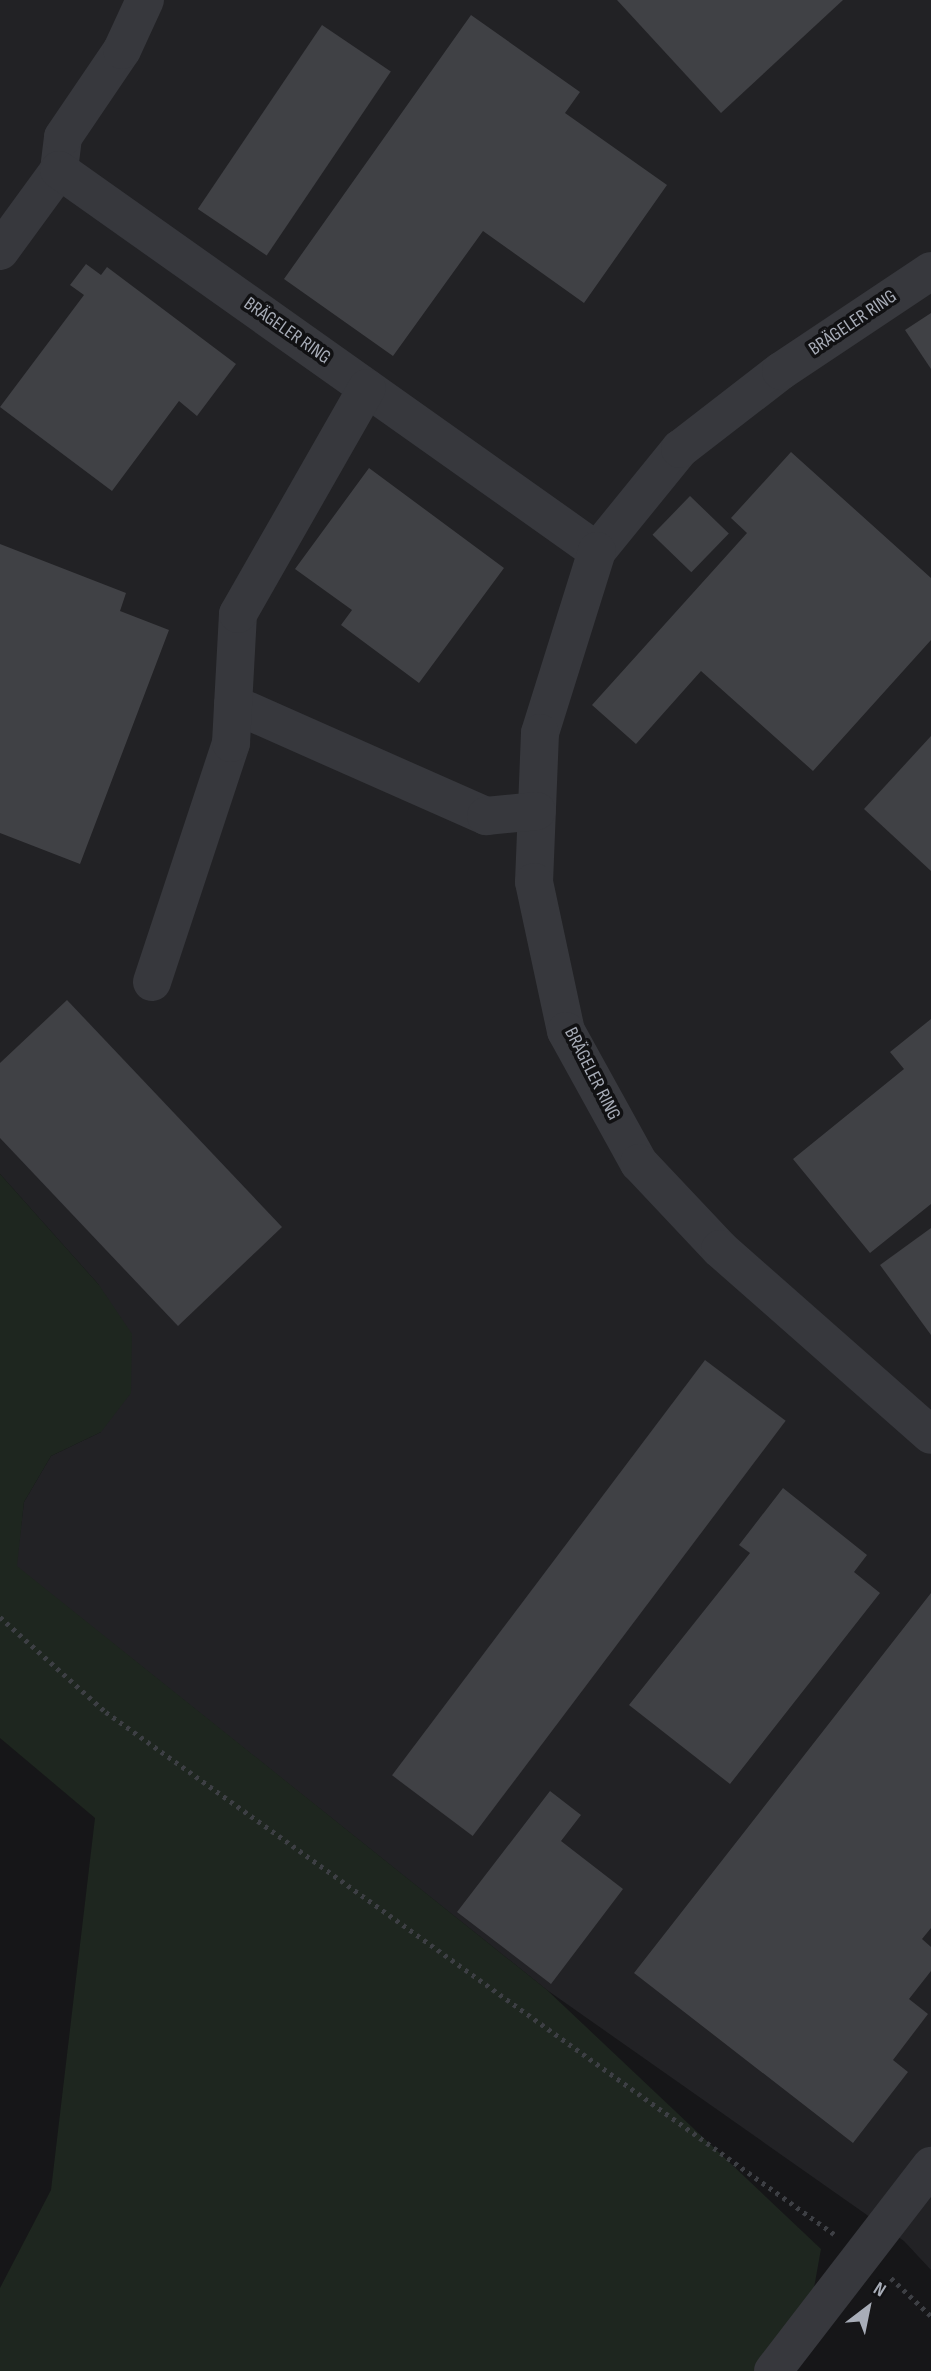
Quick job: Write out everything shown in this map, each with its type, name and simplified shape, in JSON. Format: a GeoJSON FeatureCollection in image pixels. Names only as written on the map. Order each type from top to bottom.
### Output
{"type":"FeatureCollection","features":[{"type":"Feature","properties":{"kind":"street"},"geometry":{"type":"LineString","coordinates":[[0,251],[59,170],[63,137],[122,50],[145,0]]}},
{"type":"Feature","properties":{"kind":"street","name":"BRÄGELER RING"},"geometry":{"type":"LineString","coordinates":[[59,170],[597,551]]}},
{"type":"Feature","properties":{"kind":"street","name":"BRÄGELER RING"},"geometry":{"type":"LineString","coordinates":[[931,271],[781,370],[680,449],[597,551],[540,733],[534,882],[566,1031],[639,1163],[720,1249],[931,1435]]}},
{"type":"Feature","properties":{"kind":"street"},"geometry":{"type":"LineString","coordinates":[[152,982],[231,743],[238,614],[367,388]]}},
{"type":"Feature","properties":{"kind":"street"},"geometry":{"type":"LineString","coordinates":[[233,704],[486,816],[537,811]]}},
{"type":"Feature","properties":{"kind":"street"},"geometry":{"type":"LineString","coordinates":[[773,2371],[865,2256],[931,2166]]}},
{"type":"Feature","properties":{"kind":"path"},"geometry":{"type":"LineString","coordinates":[[0,1617],[106,1712],[865,2256],[931,2316]]}},
{"type":"Feature","properties":{"kind":"shaded area"},"geometry":{"type":"Polygon","coordinates":[[[0,0],[931,0],[931,2270],[904,2241],[547,1990],[16,1566],[24,1502],[51,1456],[101,1432],[99,1285],[0,1174],[0,0]]]}},
{"type":"Feature","properties":{"kind":"shaded area"},"geometry":{"type":"Polygon","coordinates":[[[0,1174],[99,1285],[132,1334],[131,1393],[101,1432],[51,1456],[24,1502],[17,1566],[547,1990],[821,2249],[812,2299],[755,2371],[0,2371],[0,2288],[51,2190],[95,1818],[0,1738],[0,1174]]]}},
{"type":"Feature","properties":{"kind":"building"},"geometry":{"type":"Polygon","coordinates":[[[617,0],[843,0],[721,113],[617,0]]]}},
{"type":"Feature","properties":{"kind":"building"},"geometry":{"type":"Polygon","coordinates":[[[471,15],[580,92],[565,113],[667,185],[584,303],[483,231],[393,356],[284,279],[471,15]]]}},
{"type":"Feature","properties":{"kind":"building"},"geometry":{"type":"Polygon","coordinates":[[[322,25],[391,71],[267,255],[198,209],[322,25]]]}},
{"type":"Feature","properties":{"kind":"building"},"geometry":{"type":"Polygon","coordinates":[[[86,264],[101,275],[107,267],[236,364],[197,416],[179,401],[112,491],[0,407],[84,295],[70,285],[86,264]]]}},
{"type":"Feature","properties":{"kind":"building"},"geometry":{"type":"Polygon","coordinates":[[[931,313],[931,369],[905,330],[931,313]]]}},
{"type":"Feature","properties":{"kind":"building"},"geometry":{"type":"Polygon","coordinates":[[[791,452],[931,578],[931,640],[813,771],[701,671],[636,744],[592,705],[747,533],[731,518],[791,452]]]}},
{"type":"Feature","properties":{"kind":"building"},"geometry":{"type":"Polygon","coordinates":[[[369,468],[504,568],[419,683],[341,625],[352,610],[295,569],[369,468]]]}},
{"type":"Feature","properties":{"kind":"building"},"geometry":{"type":"Polygon","coordinates":[[[690,496],[729,534],[691,572],[652,535],[690,496]]]}},
{"type":"Feature","properties":{"kind":"building"},"geometry":{"type":"Polygon","coordinates":[[[0,544],[126,593],[120,611],[169,630],[80,864],[0,833],[0,544]]]}},
{"type":"Feature","properties":{"kind":"building"},"geometry":{"type":"Polygon","coordinates":[[[931,736],[931,871],[864,809],[931,736]]]}},
{"type":"Feature","properties":{"kind":"building"},"geometry":{"type":"Polygon","coordinates":[[[67,1000],[282,1227],[178,1326],[0,1138],[0,1063],[67,1000]]]}},
{"type":"Feature","properties":{"kind":"building"},"geometry":{"type":"Polygon","coordinates":[[[931,1019],[931,1204],[870,1253],[793,1159],[904,1069],[890,1052],[931,1019]]]}},
{"type":"Feature","properties":{"kind":"building"},"geometry":{"type":"Polygon","coordinates":[[[931,1228],[931,1335],[880,1265],[931,1228]]]}},
{"type":"Feature","properties":{"kind":"building"},"geometry":{"type":"Polygon","coordinates":[[[705,1360],[786,1421],[473,1836],[392,1775],[705,1360]]]}},
{"type":"Feature","properties":{"kind":"building"},"geometry":{"type":"Polygon","coordinates":[[[783,1488],[867,1555],[854,1572],[880,1593],[730,1784],[629,1705],[750,1553],[739,1545],[783,1488]]]}},
{"type":"Feature","properties":{"kind":"building"},"geometry":{"type":"Polygon","coordinates":[[[931,1593],[931,1928],[922,1939],[931,1947],[931,1971],[909,1999],[928,2014],[893,2060],[908,2072],[853,2143],[634,1973],[931,1593]]]}},
{"type":"Feature","properties":{"kind":"building"},"geometry":{"type":"Polygon","coordinates":[[[550,1791],[581,1815],[561,1841],[623,1889],[551,1984],[457,1912],[550,1791]]]}}]}
